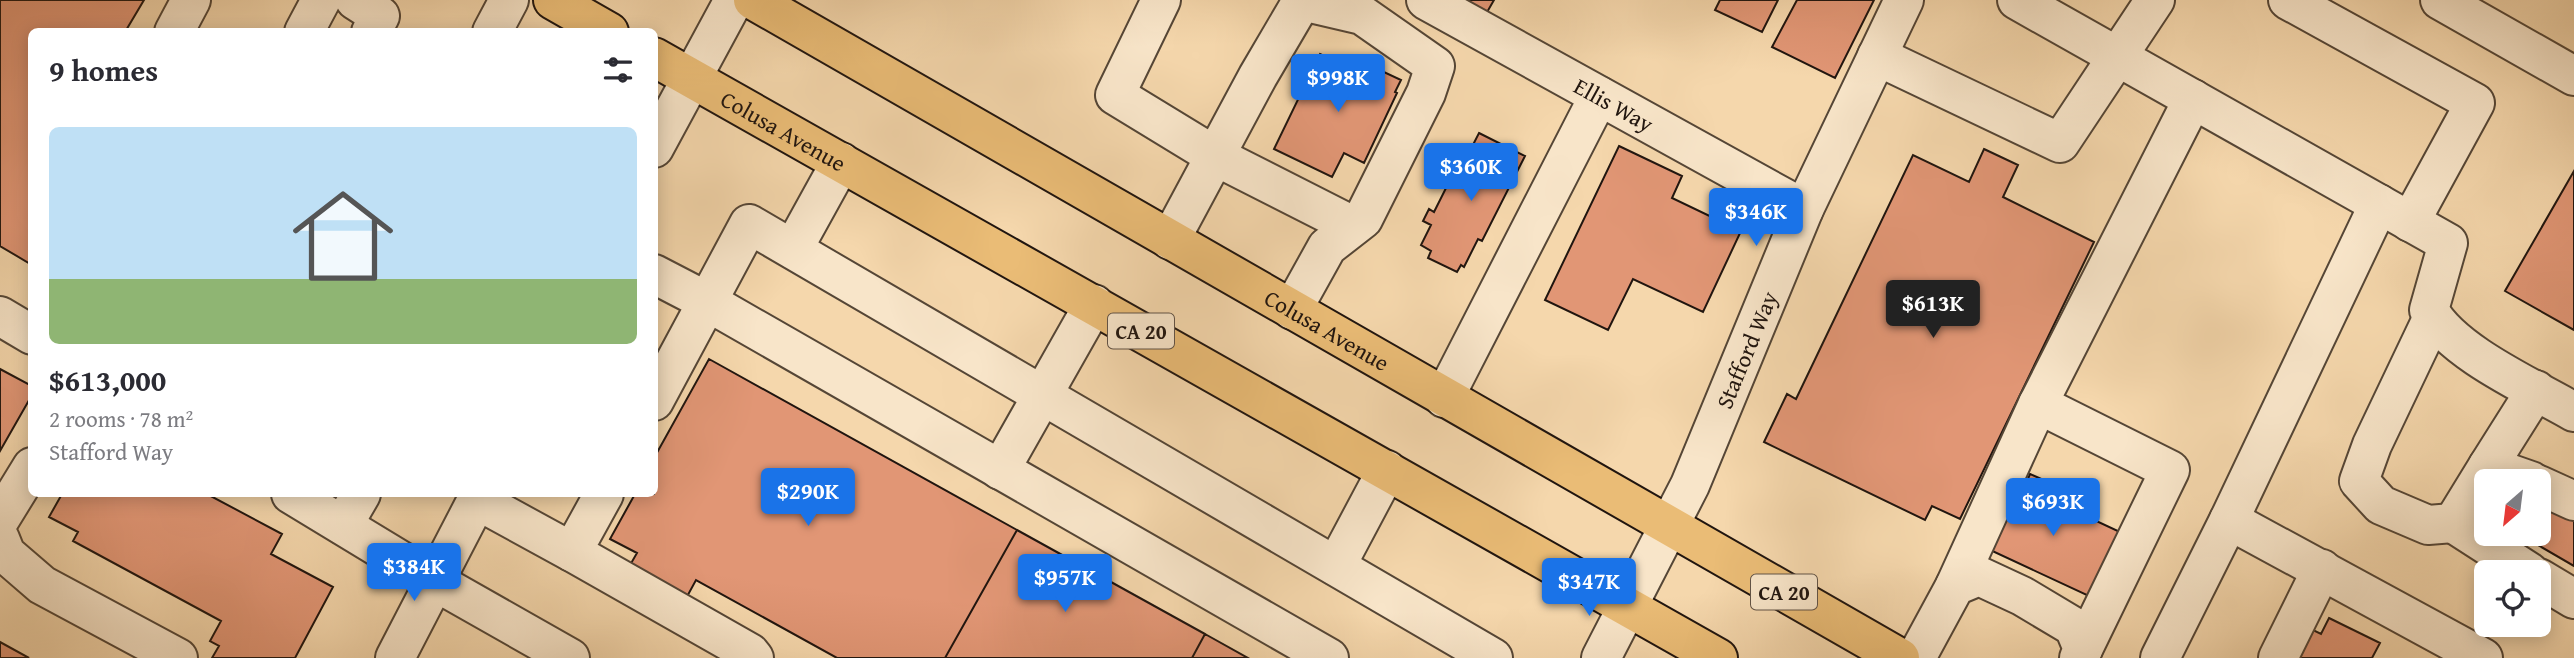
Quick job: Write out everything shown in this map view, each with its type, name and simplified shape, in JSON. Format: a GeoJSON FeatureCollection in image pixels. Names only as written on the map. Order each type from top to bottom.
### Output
{"type":"FeatureCollection","features":[{"type":"Feature","properties":{"kind":"highway"},"geometry":{"type":"LineString","coordinates":[[553,0],[602,28]]}},
{"type":"Feature","properties":{"kind":"highway","name":"Colusa Avenue"},"geometry":{"type":"LineString","coordinates":[[753,0],[1900,658]]}},
{"type":"Feature","properties":{"kind":"highway","name":"Colusa Avenue"},"geometry":{"type":"LineString","coordinates":[[658,59],[1718,658]]}},
{"type":"Feature","properties":{"kind":"street"},"geometry":{"type":"LineString","coordinates":[[175,28],[191,0]]}},
{"type":"Feature","properties":{"kind":"street"},"geometry":{"type":"LineString","coordinates":[[305,28],[321,0]]}},
{"type":"Feature","properties":{"kind":"street"},"geometry":{"type":"LineString","coordinates":[[355,0],[380,16],[373,28]]}},
{"type":"Feature","properties":{"kind":"street"},"geometry":{"type":"LineString","coordinates":[[494,28],[509,0]]}},
{"type":"Feature","properties":{"kind":"street"},"geometry":{"type":"LineString","coordinates":[[658,141],[734,0]]}},
{"type":"Feature","properties":{"kind":"street"},"geometry":{"type":"LineString","coordinates":[[1161,0],[1115,95],[1215,156],[1353,226]]}},
{"type":"Feature","properties":{"kind":"street"},"geometry":{"type":"LineString","coordinates":[[1170,240],[1302,0],[1362,15],[1435,66],[1426,93],[1363,219],[1327,247],[1292,310]]}},
{"type":"Feature","properties":{"kind":"street","name":"Ellis Way"},"geometry":{"type":"LineString","coordinates":[[1426,0],[1804,209]]}},
{"type":"Feature","properties":{"kind":"street","name":"Stafford Way"},"geometry":{"type":"LineString","coordinates":[[1601,658],[1690,485],[1804,209],[1905,0]]}},
{"type":"Feature","properties":{"kind":"street"},"geometry":{"type":"LineString","coordinates":[[2018,0],[2448,243],[2429,310],[2433,317],[2463,348],[2574,412]]}},
{"type":"Feature","properties":{"kind":"street"},"geometry":{"type":"LineString","coordinates":[[1877,56],[2060,143],[2155,0]]}},
{"type":"Feature","properties":{"kind":"street"},"geometry":{"type":"LineString","coordinates":[[2160,658],[2229,520],[2395,213],[2475,103],[2288,0]]}},
{"type":"Feature","properties":{"kind":"street"},"geometry":{"type":"LineString","coordinates":[[2440,0],[2574,76]]}},
{"type":"Feature","properties":{"kind":"street"},"geometry":{"type":"LineString","coordinates":[[1444,398],[1599,96]]}},
{"type":"Feature","properties":{"kind":"street"},"geometry":{"type":"LineString","coordinates":[[1916,658],[1955,586],[2038,404],[2193,99]]}},
{"type":"Feature","properties":{"kind":"street"},"geometry":{"type":"LineString","coordinates":[[793,249],[841,162]]}},
{"type":"Feature","properties":{"kind":"street"},"geometry":{"type":"LineString","coordinates":[[658,394],[750,224],[1493,658]]}},
{"type":"Feature","properties":{"kind":"street"},"geometry":{"type":"LineString","coordinates":[[658,276],[708,302],[1329,658]]}},
{"type":"Feature","properties":{"kind":"street"},"geometry":{"type":"LineString","coordinates":[[1000,470],[1094,304]]}},
{"type":"Feature","properties":{"kind":"street"},"geometry":{"type":"LineString","coordinates":[[0,316],[28,333]]}},
{"type":"Feature","properties":{"kind":"street"},"geometry":{"type":"LineString","coordinates":[[2433,317],[2372,445],[2359,481],[2381,505],[2428,526],[2454,523],[2511,560]]}},
{"type":"Feature","properties":{"kind":"street"},"geometry":{"type":"LineString","coordinates":[[2454,523],[2468,496],[2536,390]]}},
{"type":"Feature","properties":{"kind":"street"},"geometry":{"type":"LineString","coordinates":[[2038,404],[2170,470],[2081,653]]}},
{"type":"Feature","properties":{"kind":"street"},"geometry":{"type":"LineString","coordinates":[[2488,466],[2496,469]]}},
{"type":"Feature","properties":{"kind":"street"},"geometry":{"type":"LineString","coordinates":[[1336,566],[1387,470]]}},
{"type":"Feature","properties":{"kind":"street"},"geometry":{"type":"LineString","coordinates":[[5,511],[28,474]]}},
{"type":"Feature","properties":{"kind":"street"},"geometry":{"type":"LineString","coordinates":[[2552,491],[2574,500]]}},
{"type":"Feature","properties":{"kind":"street"},"geometry":{"type":"LineString","coordinates":[[304,497],[352,509],[436,582],[570,658]]}},
{"type":"Feature","properties":{"kind":"street"},"geometry":{"type":"LineString","coordinates":[[395,658],[479,497],[752,655]]}},
{"type":"Feature","properties":{"kind":"street"},"geometry":{"type":"LineString","coordinates":[[572,552],[602,497]]}},
{"type":"Feature","properties":{"kind":"street"},"geometry":{"type":"LineString","coordinates":[[2229,520],[2483,658]]}},
{"type":"Feature","properties":{"kind":"street"},"geometry":{"type":"LineString","coordinates":[[0,539],[6,554],[41,585],[177,658]]}},
{"type":"Feature","properties":{"kind":"street"},"geometry":{"type":"LineString","coordinates":[[2278,658],[2322,569]]}},
{"type":"Feature","properties":{"kind":"street"},"geometry":{"type":"LineString","coordinates":[[1955,586],[1979,576],[2022,596],[2074,627],[2081,653]]}},
{"type":"Feature","properties":{"kind":"street"},"geometry":{"type":"LineString","coordinates":[[2551,585],[2574,599]]}},
{"type":"Feature","properties":{"kind":"building"},"geometry":{"type":"Polygon","coordinates":[[[0,0],[144,0],[127,28],[28,28],[28,263],[0,246],[0,0]]]}},
{"type":"Feature","properties":{"kind":"building"},"geometry":{"type":"Polygon","coordinates":[[[1461,0],[1494,0],[1486,14],[1461,0]]]}},
{"type":"Feature","properties":{"kind":"building"},"geometry":{"type":"Polygon","coordinates":[[[1720,0],[1778,0],[1762,32],[1715,10],[1720,0]]]}},
{"type":"Feature","properties":{"kind":"building"},"geometry":{"type":"Polygon","coordinates":[[[1797,0],[1874,0],[1835,78],[1772,47],[1797,0]]]}},
{"type":"Feature","properties":{"kind":"building"},"geometry":{"type":"Polygon","coordinates":[[[1320,54],[1347,68],[1352,57],[1401,80],[1364,163],[1344,153],[1332,177],[1274,149],[1320,54]]]}},
{"type":"Feature","properties":{"kind":"building"},"geometry":{"type":"Polygon","coordinates":[[[1479,133],[1525,156],[1482,241],[1478,239],[1464,267],[1461,265],[1457,272],[1428,258],[1431,251],[1421,245],[1431,225],[1423,221],[1429,209],[1434,212],[1449,182],[1453,184],[1479,133]]]}},
{"type":"Feature","properties":{"kind":"building"},"geometry":{"type":"Polygon","coordinates":[[[1619,146],[1682,176],[1672,198],[1741,231],[1703,312],[1633,279],[1608,330],[1545,300],[1619,146]]]}},
{"type":"Feature","properties":{"kind":"building"},"geometry":{"type":"Polygon","coordinates":[[[1984,149],[2018,165],[2003,197],[2094,242],[1960,519],[1932,506],[1925,520],[1764,442],[1787,394],[1796,399],[1913,155],[1969,182],[1984,149]]]}},
{"type":"Feature","properties":{"kind":"building"},"geometry":{"type":"Polygon","coordinates":[[[2574,171],[2574,330],[2505,291],[2574,171]]]}},
{"type":"Feature","properties":{"kind":"building"},"geometry":{"type":"Polygon","coordinates":[[[709,359],[1017,530],[945,658],[837,658],[696,580],[683,604],[626,572],[637,553],[610,539],[633,497],[658,497],[658,451],[709,359]]]}},
{"type":"Feature","properties":{"kind":"building"},"geometry":{"type":"Polygon","coordinates":[[[0,369],[28,384],[28,402],[0,451],[0,369]]]}},
{"type":"Feature","properties":{"kind":"building"},"geometry":{"type":"Polygon","coordinates":[[[2030,474],[2053,484],[2047,498],[2120,532],[2091,597],[1988,549],[2018,483],[2025,486],[2030,474]]]}},
{"type":"Feature","properties":{"kind":"building"},"geometry":{"type":"Polygon","coordinates":[[[60,497],[213,497],[282,534],[271,554],[333,587],[295,658],[212,658],[219,646],[210,641],[221,621],[73,541],[78,532],[49,517],[60,497]]]}},
{"type":"Feature","properties":{"kind":"building"},"geometry":{"type":"Polygon","coordinates":[[[2552,500],[2574,513],[2574,566],[2540,546],[2552,546],[2552,500]]]}},
{"type":"Feature","properties":{"kind":"building"},"geometry":{"type":"Polygon","coordinates":[[[1017,530],[1205,634],[1192,658],[945,658],[1017,530]]]}},
{"type":"Feature","properties":{"kind":"building"},"geometry":{"type":"Polygon","coordinates":[[[2329,618],[2380,643],[2372,658],[2297,658],[2311,629],[2321,634],[2329,618]]]}},
{"type":"Feature","properties":{"kind":"building"},"geometry":{"type":"Polygon","coordinates":[[[1205,634],[1248,658],[1192,658],[1205,634]]]}},
{"type":"Feature","properties":{"kind":"building"},"geometry":{"type":"Polygon","coordinates":[[[0,642],[29,658],[0,658],[0,642]]]}}]}
